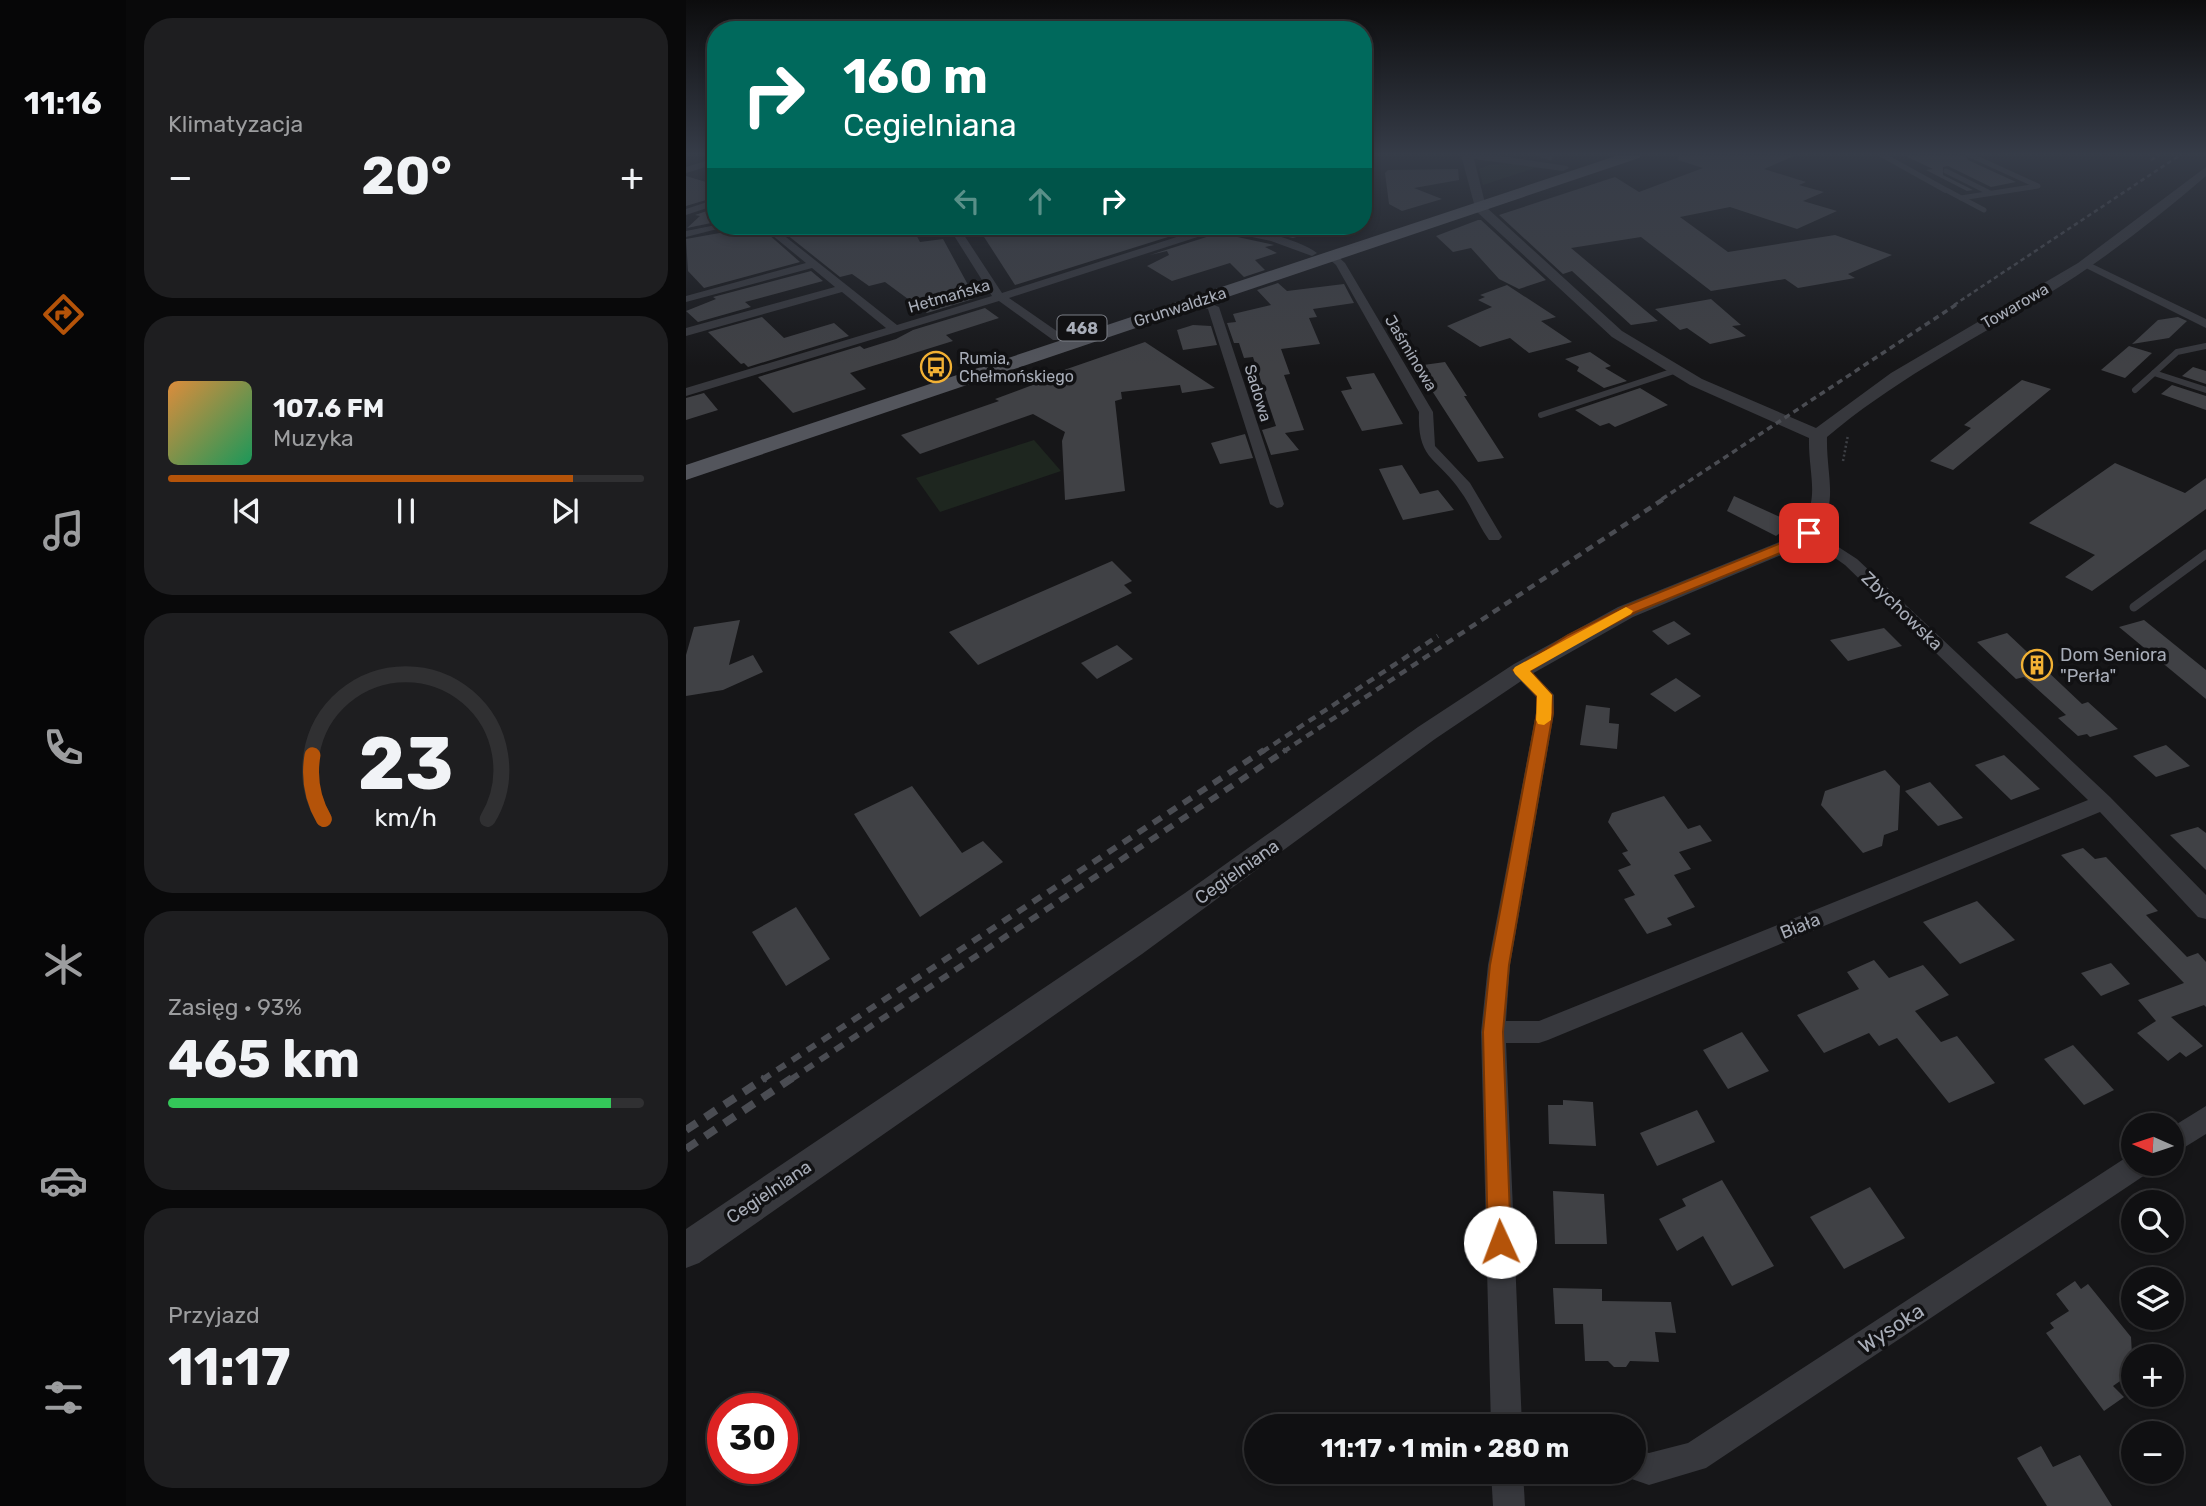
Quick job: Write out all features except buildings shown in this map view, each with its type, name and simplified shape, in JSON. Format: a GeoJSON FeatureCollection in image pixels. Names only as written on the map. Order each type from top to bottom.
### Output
{"type":"FeatureCollection","features":[{"type":"Feature","properties":{"kind":"main road","name":"Grunwaldzka"},"geometry":{"type":"LineString","coordinates":[[686,459],[1057,337],[1412,225]]}},
{"type":"Feature","properties":{"kind":"main road","name":"Grunwaldzka"},"geometry":{"type":"LineString","coordinates":[[686,473],[1198,302],[1322,255]]}},
{"type":"Feature","properties":{"kind":"street"},"geometry":{"type":"LineString","coordinates":[[1502,225],[1617,334],[1674,371],[1818,435],[1816,452],[1823,504],[1818,521],[1809,533]]}},
{"type":"Feature","properties":{"kind":"street","name":"Towarowa"},"geometry":{"type":"LineString","coordinates":[[1818,435],[1834,420],[1939,349],[2038,294],[2141,225]]}},
{"type":"Feature","properties":{"kind":"street"},"geometry":{"type":"LineString","coordinates":[[686,234],[707,230]]}},
{"type":"Feature","properties":{"kind":"street"},"geometry":{"type":"LineString","coordinates":[[778,235],[894,328]]}},
{"type":"Feature","properties":{"kind":"street"},"geometry":{"type":"LineString","coordinates":[[959,235],[995,293],[1057,337]]}},
{"type":"Feature","properties":{"kind":"street","name":"Hetmańska"},"geometry":{"type":"LineString","coordinates":[[686,392],[1001,297],[1191,235]]}},
{"type":"Feature","properties":{"kind":"street"},"geometry":{"type":"LineString","coordinates":[[1257,235],[1322,255]]}},
{"type":"Feature","properties":{"kind":"street","name":"Jaśminowa"},"geometry":{"type":"LineString","coordinates":[[1322,255],[1340,263],[1426,412],[1424,436],[1434,457],[1460,480],[1494,537]]}},
{"type":"Feature","properties":{"kind":"street"},"geometry":{"type":"LineString","coordinates":[[686,299],[816,264]]}},
{"type":"Feature","properties":{"kind":"street"},"geometry":{"type":"LineString","coordinates":[[2086,264],[2206,324]]}},
{"type":"Feature","properties":{"kind":"street"},"geometry":{"type":"LineString","coordinates":[[686,332],[843,288]]}},
{"type":"Feature","properties":{"kind":"street","name":"Sadowa"},"geometry":{"type":"LineString","coordinates":[[1198,302],[1213,307],[1277,504]]}},
{"type":"Feature","properties":{"kind":"street","name":"Cegielniana"},"geometry":{"type":"LineString","coordinates":[[686,1250],[1196,901],[1520,670],[1573,638],[1631,609],[1796,542],[1809,533]]}},
{"type":"Feature","properties":{"kind":"street","name":"Zbychowska"},"geometry":{"type":"LineString","coordinates":[[1809,533],[1851,562],[2103,802],[2206,910]]}},
{"type":"Feature","properties":{"kind":"street"},"geometry":{"type":"LineString","coordinates":[[1506,1414],[1493,1032],[1499,965],[1545,713],[1545,695],[1520,670]]}},
{"type":"Feature","properties":{"kind":"street","name":"Biała"},"geometry":{"type":"LineString","coordinates":[[1493,1032],[1539,1032],[2103,802]]}},
{"type":"Feature","properties":{"kind":"street"},"geometry":{"type":"LineString","coordinates":[[2184,1134],[2206,1119]]}},
{"type":"Feature","properties":{"kind":"street","name":"Wysoka"},"geometry":{"type":"LineString","coordinates":[[1646,1468],[1695,1457],[2121,1175]]}},
{"type":"Feature","properties":{"kind":"street"},"geometry":{"type":"LineString","coordinates":[[1508,1484],[1509,1506]]}},
{"type":"Feature","properties":{"kind":"lane"},"geometry":{"type":"LineString","coordinates":[[2135,390],[2177,352],[2206,346]]}},
{"type":"Feature","properties":{"kind":"lane"},"geometry":{"type":"LineString","coordinates":[[1541,415],[1674,371]]}},
{"type":"Feature","properties":{"kind":"lane"},"geometry":{"type":"LineString","coordinates":[[2154,373],[2206,390]]}},
{"type":"Feature","properties":{"kind":"lane"},"geometry":{"type":"LineString","coordinates":[[2134,607],[2206,554]]}},
{"type":"Feature","properties":{"kind":"shaded area"},"geometry":{"type":"Polygon","coordinates":[[[1034,440],[1061,471],[940,512],[916,478],[1034,440]]]}},
{"type":"Feature","properties":{"kind":"railway"},"geometry":{"type":"LineString","coordinates":[[1954,305],[2074,225]]}},
{"type":"Feature","properties":{"kind":"railway"},"geometry":{"type":"LineString","coordinates":[[1662,499],[1957,304]]}},
{"type":"Feature","properties":{"kind":"railway"},"geometry":{"type":"LineString","coordinates":[[1283,752],[1665,498]]}},
{"type":"Feature","properties":{"kind":"railway"},"geometry":{"type":"LineString","coordinates":[[1262,752],[1438,636]]}},
{"type":"Feature","properties":{"kind":"railway"},"geometry":{"type":"LineString","coordinates":[[762,1080],[1264,750]]}},
{"type":"Feature","properties":{"kind":"railway"},"geometry":{"type":"LineString","coordinates":[[790,1080],[1286,750]]}},
{"type":"Feature","properties":{"kind":"railway"},"geometry":{"type":"LineString","coordinates":[[686,1130],[765,1078]]}},
{"type":"Feature","properties":{"kind":"railway"},"geometry":{"type":"LineString","coordinates":[[686,1149],[792,1078]]}},
{"type":"Feature","properties":{"kind":"slow traffic"},"geometry":{"type":"LineString","coordinates":[[1544,720],[1545,695],[1520,670],[1573,638],[1626,611]]}},
{"type":"Feature","properties":{"kind":"place","name":"Rumia, Chełmońskiego"},"geometry":{"type":"Point","coordinates":[936,367]}},
{"type":"Feature","properties":{"kind":"place","name":"Dom Seniora \"Perła\""},"geometry":{"type":"Point","coordinates":[2037,665]}},
{"type":"Feature","properties":{"kind":"route"},"geometry":{"type":"LineString","coordinates":[[1500,1242],[1493,1032],[1499,965],[1545,713],[1545,695],[1520,670],[1573,638],[1631,609],[1796,542],[1809,533]]}}]}
